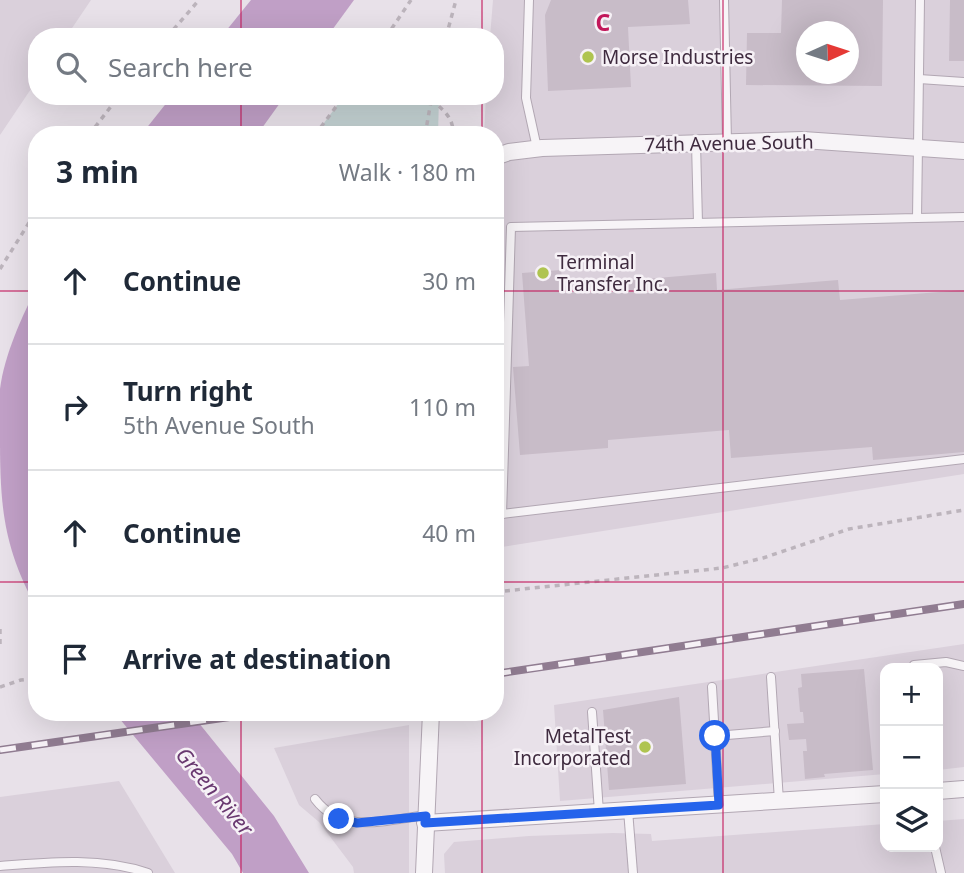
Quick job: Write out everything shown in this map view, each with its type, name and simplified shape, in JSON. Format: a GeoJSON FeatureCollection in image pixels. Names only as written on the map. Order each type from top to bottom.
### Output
{"type":"FeatureCollection","features":[{"type":"Feature","properties":{"kind":"street","name":"74th Avenue South"},"geometry":{"type":"LineString","coordinates":[[504,154],[537,148],[803,141],[964,151]]}},
{"type":"Feature","properties":{"kind":"street"},"geometry":{"type":"LineString","coordinates":[[424,873],[430,721]]}},
{"type":"Feature","properties":{"kind":"street"},"geometry":{"type":"LineString","coordinates":[[943,791],[964,789]]}},
{"type":"Feature","properties":{"kind":"street"},"geometry":{"type":"LineString","coordinates":[[425,819],[599,812],[880,794]]}},
{"type":"Feature","properties":{"kind":"lane"},"geometry":{"type":"LineString","coordinates":[[529,0],[526,98],[537,148]]}},
{"type":"Feature","properties":{"kind":"lane"},"geometry":{"type":"LineString","coordinates":[[724,0],[727,142]]}},
{"type":"Feature","properties":{"kind":"lane"},"geometry":{"type":"LineString","coordinates":[[917,218],[920,0]]}},
{"type":"Feature","properties":{"kind":"lane"},"geometry":{"type":"LineString","coordinates":[[919,79],[964,82]]}},
{"type":"Feature","properties":{"kind":"lane"},"geometry":{"type":"LineString","coordinates":[[696,143],[698,223]]}},
{"type":"Feature","properties":{"kind":"lane"},"geometry":{"type":"LineString","coordinates":[[504,395],[511,228],[964,218]]}},
{"type":"Feature","properties":{"kind":"lane"},"geometry":{"type":"LineString","coordinates":[[504,513],[964,459]]}},
{"type":"Feature","properties":{"kind":"lane"},"geometry":{"type":"LineString","coordinates":[[935,663],[946,662],[964,666]]}},
{"type":"Feature","properties":{"kind":"lane"},"geometry":{"type":"LineString","coordinates":[[771,677],[779,801]]}},
{"type":"Feature","properties":{"kind":"lane"},"geometry":{"type":"LineString","coordinates":[[712,687],[719,805]]}},
{"type":"Feature","properties":{"kind":"lane"},"geometry":{"type":"LineString","coordinates":[[592,712],[599,812]]}},
{"type":"Feature","properties":{"kind":"lane"},"geometry":{"type":"LineString","coordinates":[[715,736],[775,731]]}},
{"type":"Feature","properties":{"kind":"lane"},"geometry":{"type":"LineString","coordinates":[[315,799],[321,807],[339,819],[357,823],[425,819]]}},
{"type":"Feature","properties":{"kind":"lane"},"geometry":{"type":"LineString","coordinates":[[628,810],[633,873]]}},
{"type":"Feature","properties":{"kind":"lane"},"geometry":{"type":"LineString","coordinates":[[936,852],[941,873]]}},
{"type":"Feature","properties":{"kind":"lane"},"geometry":{"type":"LineString","coordinates":[[0,866],[75,861],[131,867],[148,873]]}},
{"type":"Feature","properties":{"kind":"path"},"geometry":{"type":"LineString","coordinates":[[175,28],[199,0]]}},
{"type":"Feature","properties":{"kind":"path"},"geometry":{"type":"LineString","coordinates":[[392,28],[411,0]]}},
{"type":"Feature","properties":{"kind":"path"},"geometry":{"type":"LineString","coordinates":[[448,28],[456,0]]}},
{"type":"Feature","properties":{"kind":"path"},"geometry":{"type":"LineString","coordinates":[[96,126],[112,105]]}},
{"type":"Feature","properties":{"kind":"path"},"geometry":{"type":"LineString","coordinates":[[322,126],[337,105]]}},
{"type":"Feature","properties":{"kind":"path"},"geometry":{"type":"LineString","coordinates":[[426,126],[430,105]]}},
{"type":"Feature","properties":{"kind":"path"},"geometry":{"type":"LineString","coordinates":[[438,105],[446,112],[453,126]]}},
{"type":"Feature","properties":{"kind":"path"},"geometry":{"type":"LineString","coordinates":[[0,269],[28,224]]}},
{"type":"Feature","properties":{"kind":"path"},"geometry":{"type":"LineString","coordinates":[[504,591],[722,568],[763,558],[849,529],[964,510]]}},
{"type":"Feature","properties":{"kind":"path"},"geometry":{"type":"LineString","coordinates":[[0,629],[0,647]]}},
{"type":"Feature","properties":{"kind":"path"},"geometry":{"type":"LineString","coordinates":[[0,687],[28,680]]}},
{"type":"Feature","properties":{"kind":"shaded area"},"geometry":{"type":"Polygon","coordinates":[[[0,0],[91,0],[72,28],[28,28],[28,93],[0,135],[0,0]]]}},
{"type":"Feature","properties":{"kind":"shaded area"},"geometry":{"type":"Polygon","coordinates":[[[493,0],[964,0],[964,474],[504,547],[504,126],[484,126],[486,105],[504,105],[504,28],[491,28],[493,0]]]}},
{"type":"Feature","properties":{"kind":"shaded area"},"geometry":{"type":"Polygon","coordinates":[[[337,105],[439,105],[438,126],[322,126],[337,105]]]}},
{"type":"Feature","properties":{"kind":"shaded area"},"geometry":{"type":"Polygon","coordinates":[[[964,644],[964,767],[943,769],[943,663],[880,663],[880,774],[560,801],[554,705],[964,644]]]}},
{"type":"Feature","properties":{"kind":"shaded area"},"geometry":{"type":"Polygon","coordinates":[[[409,725],[409,873],[354,873],[353,867],[319,822],[299,805],[274,748],[409,725]]]}},
{"type":"Feature","properties":{"kind":"shaded area"},"geometry":{"type":"Polygon","coordinates":[[[119,781],[175,873],[0,873],[0,797],[119,781]]]}},
{"type":"Feature","properties":{"kind":"shaded area"},"geometry":{"type":"Polygon","coordinates":[[[964,819],[964,873],[445,873],[444,854],[454,842],[529,836],[651,834],[652,841],[880,824],[880,852],[943,852],[943,821],[964,819]]]}},
{"type":"Feature","properties":{"kind":"water"},"geometry":{"type":"Polygon","coordinates":[[[251,0],[354,0],[334,28],[228,28],[251,0]]]}},
{"type":"Feature","properties":{"kind":"water"},"geometry":{"type":"Polygon","coordinates":[[[165,105],[279,105],[263,126],[148,126],[165,105]]]}},
{"type":"Feature","properties":{"kind":"water"},"geometry":{"type":"Polygon","coordinates":[[[28,306],[28,591],[10,546],[3,505],[0,462],[0,389],[20,323],[28,306]]]}},
{"type":"Feature","properties":{"kind":"water","name":"Green River"},"geometry":{"type":"Polygon","coordinates":[[[121,721],[197,721],[274,816],[309,873],[243,873],[232,854],[121,721]]]}},
{"type":"Feature","properties":{"kind":"building","name":"Morse Industries"},"geometry":{"type":"Polygon","coordinates":[[[551,0],[688,0],[690,24],[628,27],[631,87],[548,91],[545,15],[551,0]]]}},
{"type":"Feature","properties":{"kind":"building"},"geometry":{"type":"Polygon","coordinates":[[[782,0],[883,0],[882,86],[746,85],[747,33],[781,33],[782,0]]]}},
{"type":"Feature","properties":{"kind":"building"},"geometry":{"type":"Polygon","coordinates":[[[950,0],[964,0],[964,61],[949,61],[950,0]]]}},
{"type":"Feature","properties":{"kind":"building"},"geometry":{"type":"Polygon","coordinates":[[[561,270],[563,286],[716,273],[717,290],[838,280],[840,300],[964,290],[964,452],[873,460],[872,447],[731,458],[729,430],[608,440],[608,448],[520,455],[513,367],[529,366],[522,273],[561,270]]]}},
{"type":"Feature","properties":{"kind":"building"},"geometry":{"type":"Polygon","coordinates":[[[864,669],[873,770],[824,774],[825,777],[805,779],[803,751],[807,751],[806,739],[789,740],[787,724],[804,723],[798,688],[802,687],[801,674],[864,669]]]}},
{"type":"Feature","properties":{"kind":"building","name":"MetalTest Incorporated"},"geometry":{"type":"Polygon","coordinates":[[[679,697],[686,784],[609,790],[603,710],[679,697]]]}},
{"type":"Feature","properties":{"kind":"railway"},"geometry":{"type":"LineString","coordinates":[[504,673],[964,604]]}},
{"type":"Feature","properties":{"kind":"railway"},"geometry":{"type":"LineString","coordinates":[[0,750],[201,721]]}},
{"type":"Feature","properties":{"kind":"place","name":"Morse Industries"},"geometry":{"type":"Point","coordinates":[588,57]}},
{"type":"Feature","properties":{"kind":"place","name":"Terminal Transfer Inc."},"geometry":{"type":"Point","coordinates":[543,273]}},
{"type":"Feature","properties":{"kind":"place","name":"MetalTest Incorporated"},"geometry":{"type":"Point","coordinates":[645,747]}},
{"type":"Feature","properties":{"kind":"route"},"geometry":{"type":"LineString","coordinates":[[339,819],[357,823],[426,816],[425,823],[719,805],[715,736]]}}]}
